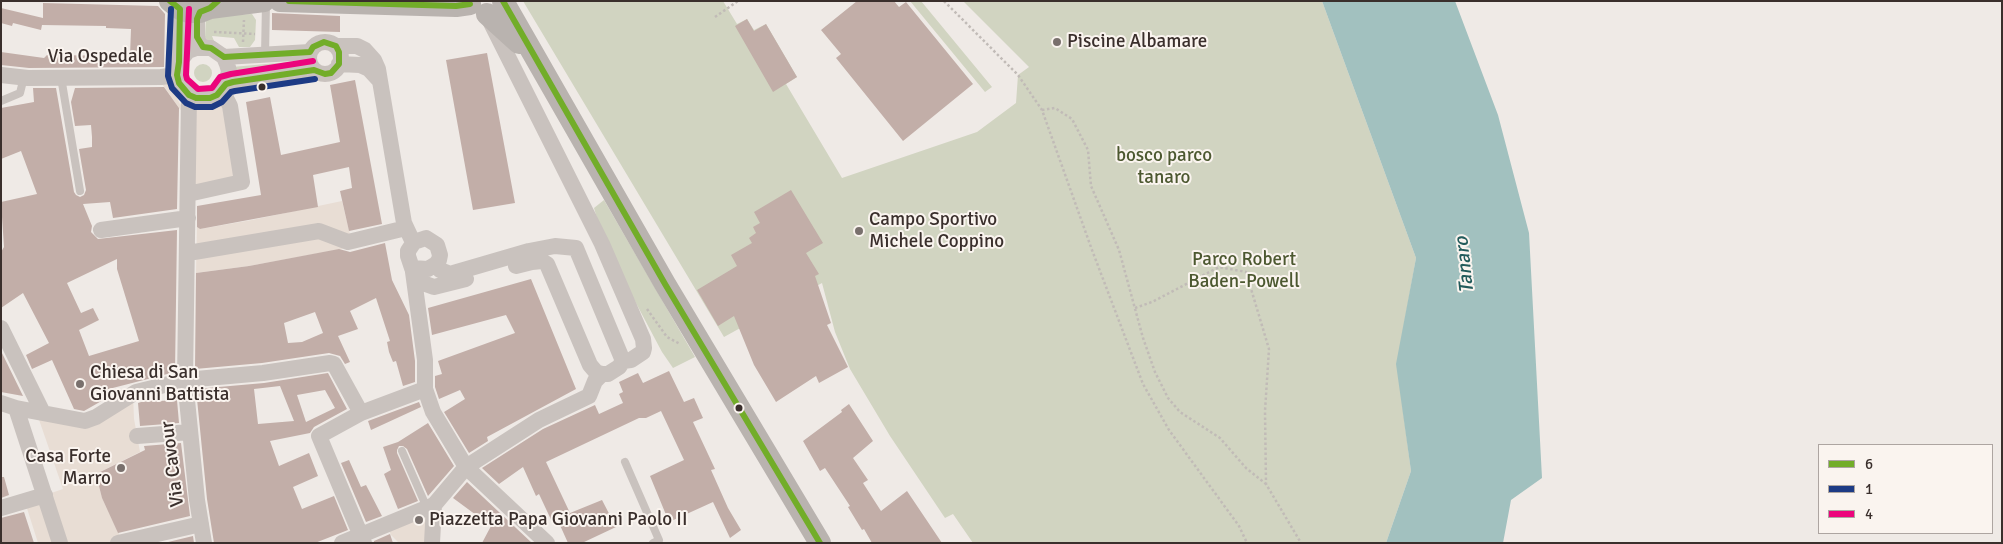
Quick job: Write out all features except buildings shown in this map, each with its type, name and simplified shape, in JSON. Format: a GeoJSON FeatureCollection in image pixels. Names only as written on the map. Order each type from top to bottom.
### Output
{"type":"FeatureCollection","features":[{"type":"Feature","properties":{"kind":"main road"},"geometry":{"type":"LineString","coordinates":[[197,16],[265,1]]}},
{"type":"Feature","properties":{"kind":"main road"},"geometry":{"type":"LineString","coordinates":[[280,1],[456,6],[486,4],[543,70],[665,284],[820,543]]}},
{"type":"Feature","properties":{"kind":"street"},"geometry":{"type":"LineString","coordinates":[[342,543],[362,538],[430,507],[466,467],[539,420],[589,396],[595,381],[602,374],[614,371],[623,361],[631,360],[643,352],[643,339],[602,244],[486,4]]}},
{"type":"Feature","properties":{"kind":"street"},"geometry":{"type":"LineString","coordinates":[[188,194],[242,182],[230,106],[224,87],[229,71],[224,57],[211,48],[197,16]]}},
{"type":"Feature","properties":{"kind":"street"},"geometry":{"type":"LineString","coordinates":[[197,16],[178,69],[179,83],[189,95],[203,99],[210,98],[224,87],[314,70],[325,74],[331,73],[340,64],[360,64],[369,69],[380,81]]}},
{"type":"Feature","properties":{"kind":"street"},"geometry":{"type":"LineString","coordinates":[[178,69],[188,51],[197,16]]}},
{"type":"Feature","properties":{"kind":"street"},"geometry":{"type":"LineString","coordinates":[[314,70],[310,65],[310,52],[313,47],[324,42],[336,46],[357,46],[365,50],[374,60],[378,69],[410,235],[408,256],[412,268],[425,360],[425,389],[433,412],[466,467],[547,543]]}},
{"type":"Feature","properties":{"kind":"street"},"geometry":{"type":"LineString","coordinates":[[336,46],[339,52],[340,64]]}},
{"type":"Feature","properties":{"kind":"street"},"geometry":{"type":"LineString","coordinates":[[224,57],[310,52]]}},
{"type":"Feature","properties":{"kind":"street","name":"Via Ospedale"},"geometry":{"type":"LineString","coordinates":[[1,75],[24,77],[161,78],[178,69]]}},
{"type":"Feature","properties":{"kind":"street","name":"Via Cavour"},"geometry":{"type":"LineString","coordinates":[[189,95],[188,253],[184,380],[204,543]]}},
{"type":"Feature","properties":{"kind":"street"},"geometry":{"type":"LineString","coordinates":[[101,230],[188,218]]}},
{"type":"Feature","properties":{"kind":"street"},"geometry":{"type":"LineString","coordinates":[[188,253],[319,231],[348,242],[410,235],[434,242],[440,255],[436,264],[428,269],[412,268]]}},
{"type":"Feature","properties":{"kind":"street"},"geometry":{"type":"LineString","coordinates":[[436,264],[440,270],[450,274],[529,251],[555,246],[576,248],[623,361]]}},
{"type":"Feature","properties":{"kind":"street"},"geometry":{"type":"LineString","coordinates":[[412,268],[420,282],[434,287],[542,261],[547,264],[590,365],[596,372],[602,374]]}},
{"type":"Feature","properties":{"kind":"street"},"geometry":{"type":"LineString","coordinates":[[1,328],[42,412]]}},
{"type":"Feature","properties":{"kind":"street"},"geometry":{"type":"LineString","coordinates":[[8,405],[85,421],[96,417],[136,392],[184,380],[263,373],[330,363],[334,364],[361,413]]}},
{"type":"Feature","properties":{"kind":"street"},"geometry":{"type":"LineString","coordinates":[[362,538],[319,436],[361,413],[425,389]]}},
{"type":"Feature","properties":{"kind":"street"},"geometry":{"type":"LineString","coordinates":[[8,405],[45,495],[60,543]]}},
{"type":"Feature","properties":{"kind":"street"},"geometry":{"type":"LineString","coordinates":[[136,436],[190,432]]}},
{"type":"Feature","properties":{"kind":"street"},"geometry":{"type":"LineString","coordinates":[[1,508],[45,495]]}},
{"type":"Feature","properties":{"kind":"street"},"geometry":{"type":"LineString","coordinates":[[430,507],[432,538],[447,543]]}},
{"type":"Feature","properties":{"kind":"street"},"geometry":{"type":"LineString","coordinates":[[125,542],[201,524]]}},
{"type":"Feature","properties":{"kind":"lane"},"geometry":{"type":"LineString","coordinates":[[265,1],[266,55]]}},
{"type":"Feature","properties":{"kind":"lane","name":"Via Ospedale"},"geometry":{"type":"LineString","coordinates":[[1,101],[20,93],[24,77]]}},
{"type":"Feature","properties":{"kind":"lane"},"geometry":{"type":"LineString","coordinates":[[61,77],[80,191]]}},
{"type":"Feature","properties":{"kind":"lane"},"geometry":{"type":"LineString","coordinates":[[402,451],[430,507]]}},
{"type":"Feature","properties":{"kind":"lane"},"geometry":{"type":"LineString","coordinates":[[625,462],[659,540],[653,543]]}},
{"type":"Feature","properties":{"kind":"path"},"geometry":{"type":"LineString","coordinates":[[715,17],[738,1]]}},
{"type":"Feature","properties":{"kind":"path"},"geometry":{"type":"LineString","coordinates":[[944,1],[1018,75],[1042,110],[1092,250],[1143,384],[1168,430],[1239,526],[1247,543]]}},
{"type":"Feature","properties":{"kind":"path"},"geometry":{"type":"LineString","coordinates":[[197,16],[255,34]]}},
{"type":"Feature","properties":{"kind":"path"},"geometry":{"type":"LineString","coordinates":[[1042,110],[1055,108],[1072,120],[1088,150],[1091,186],[1119,250],[1154,372],[1168,398],[1180,412],[1220,438],[1246,468],[1266,484],[1301,543]]}},
{"type":"Feature","properties":{"kind":"path"},"geometry":{"type":"LineString","coordinates":[[1135,308],[1152,302],[1219,267],[1246,272],[1269,349],[1265,411],[1266,484]]}},
{"type":"Feature","properties":{"kind":"path"},"geometry":{"type":"LineString","coordinates":[[645,305],[667,337],[690,350],[701,344]]}},
{"type":"Feature","properties":{"kind":"green space"},"geometry":{"type":"Polygon","coordinates":[[[523,1],[723,1],[737,24],[747,19],[754,30],[766,24],[797,77],[786,84],[842,178],[977,132],[1016,103],[1018,75],[1029,67],[963,1],[1322,1],[1416,258],[1397,364],[1411,471],[1386,543],[973,543],[953,514],[945,518],[890,436],[850,369],[835,332],[822,283],[724,337],[523,1]]]}},
{"type":"Feature","properties":{"kind":"green space"},"geometry":{"type":"Polygon","coordinates":[[[910,1],[921,1],[992,87],[985,92],[910,1]]]}},
{"type":"Feature","properties":{"kind":"green space"},"geometry":{"type":"Polygon","coordinates":[[[252,14],[256,20],[255,40],[250,47],[239,47],[234,38],[212,36],[216,46],[210,45],[205,37],[206,16],[252,14]]]}},
{"type":"Feature","properties":{"kind":"green space"},"geometry":{"type":"Polygon","coordinates":[[[300,61],[301,64],[232,74],[232,67],[300,61]]]}},
{"type":"Feature","properties":{"kind":"green space"},"geometry":{"type":"Polygon","coordinates":[[[203,64],[209,67],[212,73],[209,79],[203,82],[197,79],[194,73],[197,67],[203,64]]]}},
{"type":"Feature","properties":{"kind":"green space"},"geometry":{"type":"Polygon","coordinates":[[[604,200],[695,357],[673,368],[662,352],[604,243],[594,208],[604,200]]]}},
{"type":"Feature","properties":{"kind":"shaded area"},"geometry":{"type":"Polygon","coordinates":[[[160,81],[169,83],[180,104],[184,107],[221,100],[237,178],[184,190],[182,112],[160,81]]]}},
{"type":"Feature","properties":{"kind":"shaded area"},"geometry":{"type":"Polygon","coordinates":[[[342,201],[353,247],[249,266],[196,273],[197,227],[200,229],[252,220],[342,201]]]}},
{"type":"Feature","properties":{"kind":"shaded area"},"geometry":{"type":"Polygon","coordinates":[[[133,394],[134,419],[140,452],[96,474],[102,498],[121,538],[118,543],[38,543],[25,502],[63,489],[36,411],[71,419],[133,394]]]}},
{"type":"Feature","properties":{"kind":"shaded area","name":"Piazzetta Papa Giovanni Paolo II"},"geometry":{"type":"Polygon","coordinates":[[[429,511],[427,543],[399,543],[391,535],[388,528],[429,511]]]}},
{"type":"Feature","properties":{"kind":"water","name":"Tanaro"},"geometry":{"type":"Polygon","coordinates":[[[1322,1],[1455,1],[1498,115],[1529,233],[1542,478],[1511,500],[1503,543],[1386,543],[1411,471],[1396,364],[1416,258],[1322,1]]]}},
{"type":"Feature","properties":{"kind":"transit line","name":"6"},"geometry":{"type":"LineString","coordinates":[[170,1],[180,9],[177,75],[179,83],[189,95],[196,98],[210,98],[217,95],[226,84],[233,82],[314,70],[325,74],[331,73],[339,64],[339,52],[336,46],[324,42],[313,47],[310,52],[224,57],[211,48],[203,47],[197,37],[197,19],[200,12],[210,8],[218,1]]}},
{"type":"Feature","properties":{"kind":"transit line","name":"6"},"geometry":{"type":"LineString","coordinates":[[289,1],[456,6],[470,4]]}},
{"type":"Feature","properties":{"kind":"transit line","name":"6"},"geometry":{"type":"LineString","coordinates":[[503,1],[665,284],[820,543]]}},
{"type":"Feature","properties":{"kind":"transit line","name":"1"},"geometry":{"type":"LineString","coordinates":[[171,9],[168,76],[172,88],[186,103],[195,107],[212,107],[222,102],[231,92],[315,79]]}},
{"type":"Feature","properties":{"kind":"transit line","name":"4"},"geometry":{"type":"LineString","coordinates":[[189,9],[186,75],[187,79],[198,89],[212,88],[220,77],[231,74],[313,61]]}},
{"type":"Feature","properties":{"kind":"place","name":"Piscine Albamare"},"geometry":{"type":"Point","coordinates":[1057,42]}},
{"type":"Feature","properties":{"kind":"place","name":"Campo Sportivo Michele Coppino"},"geometry":{"type":"Point","coordinates":[859,231]}},
{"type":"Feature","properties":{"kind":"place","name":"Chiesa di San Giovanni Battista"},"geometry":{"type":"Point","coordinates":[80,384]}},
{"type":"Feature","properties":{"kind":"place","name":"Casa Forte Marro"},"geometry":{"type":"Point","coordinates":[121,468]}},
{"type":"Feature","properties":{"kind":"place","name":"Piazzetta Papa Giovanni Paolo II"},"geometry":{"type":"Point","coordinates":[419,520]}},
{"type":"Feature","properties":{"kind":"park label","name":"bosco parco tanaro"},"geometry":{"type":"Point","coordinates":[1164,167]}},
{"type":"Feature","properties":{"kind":"park label","name":"Parco Robert Baden-Powell"},"geometry":{"type":"Point","coordinates":[1244,271]}}]}
